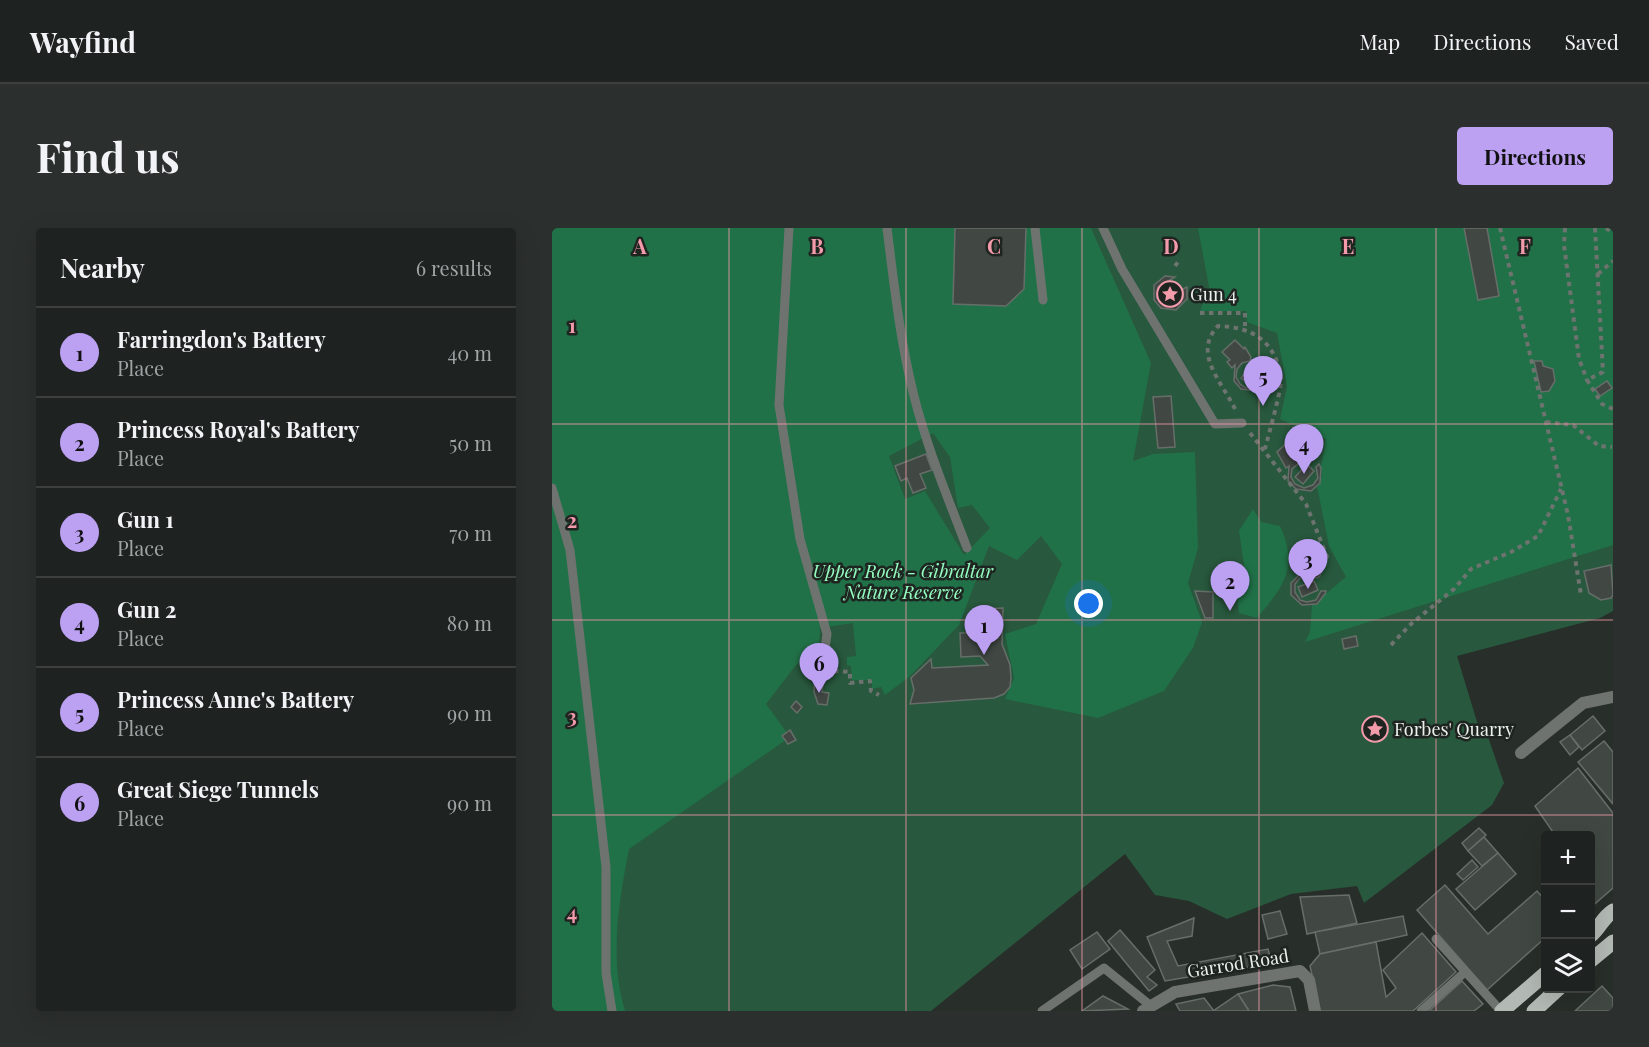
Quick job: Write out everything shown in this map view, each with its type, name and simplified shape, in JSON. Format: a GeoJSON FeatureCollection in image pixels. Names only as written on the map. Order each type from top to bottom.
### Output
{"type":"FeatureCollection","features":[{"type":"Feature","properties":{"kind":"main road"},"geometry":{"type":"LineString","coordinates":[[1595,931],[1600,922],[1613,911]]}},
{"type":"Feature","properties":{"kind":"main road"},"geometry":{"type":"LineString","coordinates":[[1595,935],[1598,940],[1613,943]]}},
{"type":"Feature","properties":{"kind":"main road"},"geometry":{"type":"LineString","coordinates":[[1595,957],[1613,943]]}},
{"type":"Feature","properties":{"kind":"main road"},"geometry":{"type":"LineString","coordinates":[[1501,1011],[1541,977]]}},
{"type":"Feature","properties":{"kind":"main road"},"geometry":{"type":"LineString","coordinates":[[1534,1011],[1554,993]]}},
{"type":"Feature","properties":{"kind":"street"},"geometry":{"type":"LineString","coordinates":[[1521,753],[1579,706],[1612,697]]}},
{"type":"Feature","properties":{"kind":"street","name":"Garrod Road"},"geometry":{"type":"LineString","coordinates":[[1147,1008],[1170,994],[1184,990],[1299,971],[1309,980],[1315,1011]]}},
{"type":"Feature","properties":{"kind":"lane"},"geometry":{"type":"LineString","coordinates":[[789,228],[779,405],[800,539],[827,634],[823,663]]}},
{"type":"Feature","properties":{"kind":"lane"},"geometry":{"type":"LineString","coordinates":[[887,228],[893,285],[913,395],[953,516],[967,548]]}},
{"type":"Feature","properties":{"kind":"lane"},"geometry":{"type":"LineString","coordinates":[[1035,228],[1043,300]]}},
{"type":"Feature","properties":{"kind":"lane"},"geometry":{"type":"LineString","coordinates":[[1103,228],[1122,269],[1215,424],[1242,423]]}},
{"type":"Feature","properties":{"kind":"lane"},"geometry":{"type":"LineString","coordinates":[[552,488],[570,550],[606,867],[606,973],[612,1011]]}},
{"type":"Feature","properties":{"kind":"lane"},"geometry":{"type":"LineString","coordinates":[[1436,939],[1501,1011]]}},
{"type":"Feature","properties":{"kind":"lane"},"geometry":{"type":"LineString","coordinates":[[1042,1011],[1104,968],[1147,1008]]}},
{"type":"Feature","properties":{"kind":"lane"},"geometry":{"type":"LineString","coordinates":[[1421,1011],[1465,972]]}},
{"type":"Feature","properties":{"kind":"path"},"geometry":{"type":"LineString","coordinates":[[1500,228],[1562,489],[1581,595]]}},
{"type":"Feature","properties":{"kind":"path"},"geometry":{"type":"LineString","coordinates":[[1565,228],[1564,245],[1579,359],[1587,380],[1602,404],[1613,409]]}},
{"type":"Feature","properties":{"kind":"path"},"geometry":{"type":"LineString","coordinates":[[1587,380],[1603,372],[1595,228]]}},
{"type":"Feature","properties":{"kind":"path"},"geometry":{"type":"LineString","coordinates":[[1606,228],[1613,232]]}},
{"type":"Feature","properties":{"kind":"path"},"geometry":{"type":"LineString","coordinates":[[1598,275],[1613,261]]}},
{"type":"Feature","properties":{"kind":"path"},"geometry":{"type":"LineString","coordinates":[[1200,313],[1245,313],[1245,326]]}},
{"type":"Feature","properties":{"kind":"path"},"geometry":{"type":"LineString","coordinates":[[1265,449],[1281,377],[1266,341],[1240,327],[1218,326],[1209,336],[1206,360],[1225,388],[1242,423],[1265,449],[1306,504],[1328,559]]}},
{"type":"Feature","properties":{"kind":"path"},"geometry":{"type":"LineString","coordinates":[[1546,422],[1573,425],[1599,446],[1613,448]]}},
{"type":"Feature","properties":{"kind":"path"},"geometry":{"type":"LineString","coordinates":[[1391,645],[1411,624],[1454,589],[1471,569],[1511,552],[1538,536],[1562,489]]}},
{"type":"Feature","properties":{"kind":"path"},"geometry":{"type":"LineString","coordinates":[[850,672],[850,683],[870,681],[871,691],[879,694]]}},
{"type":"Feature","properties":{"kind":"green space","name":"Upper Rock - Gibraltar Nature Reserve"},"geometry":{"type":"Polygon","coordinates":[[[552,228],[1613,228],[1613,611],[1600,618],[1457,656],[1481,735],[1488,737],[1504,783],[1492,805],[1364,903],[1357,886],[1291,894],[1227,919],[1189,901],[1155,895],[1125,854],[931,1011],[552,1011],[552,228]]]}},
{"type":"Feature","properties":{"kind":"green space"},"geometry":{"type":"Polygon","coordinates":[[[552,228],[1091,228],[1151,363],[1133,461],[1153,454],[1195,452],[1198,548],[1188,583],[1202,622],[1193,648],[1164,691],[1098,718],[1005,699],[1014,678],[1005,634],[1036,624],[1062,564],[1041,536],[1017,560],[989,546],[959,625],[909,677],[885,695],[881,687],[872,689],[872,680],[852,680],[851,666],[847,665],[847,657],[856,656],[853,623],[820,628],[819,648],[796,665],[766,704],[790,737],[629,849],[617,930],[617,971],[625,1011],[552,1011],[552,228]],[[933,433],[889,456],[905,499],[925,491],[964,555],[990,528],[972,505],[958,508],[950,457],[933,433]]]}},
{"type":"Feature","properties":{"kind":"green space"},"geometry":{"type":"Polygon","coordinates":[[[1198,228],[1613,228],[1613,545],[1305,642],[1310,632],[1312,605],[1346,577],[1329,546],[1317,486],[1322,476],[1321,467],[1326,439],[1280,419],[1287,387],[1277,333],[1247,322],[1246,311],[1200,311],[1209,287],[1198,228]]]}},
{"type":"Feature","properties":{"kind":"green space"},"geometry":{"type":"Polygon","coordinates":[[[1253,509],[1261,522],[1280,526],[1288,553],[1286,575],[1281,586],[1257,618],[1239,613],[1237,593],[1244,565],[1239,531],[1253,509]]]}},
{"type":"Feature","properties":{"kind":"building"},"geometry":{"type":"Polygon","coordinates":[[[955,228],[1026,228],[1024,289],[1006,306],[953,304],[955,228]]]}},
{"type":"Feature","properties":{"kind":"building"},"geometry":{"type":"Polygon","coordinates":[[[1464,228],[1487,228],[1499,296],[1478,300],[1464,228]]]}},
{"type":"Feature","properties":{"kind":"building"},"geometry":{"type":"Polygon","coordinates":[[[1165,276],[1175,277],[1158,287],[1157,298],[1164,305],[1173,307],[1179,304],[1183,298],[1183,289],[1187,287],[1187,299],[1176,310],[1161,308],[1154,300],[1154,285],[1165,276]]]}},
{"type":"Feature","properties":{"kind":"building"},"geometry":{"type":"Polygon","coordinates":[[[1170,283],[1179,288],[1171,303],[1162,299],[1170,283]]]}},
{"type":"Feature","properties":{"kind":"building"},"geometry":{"type":"Polygon","coordinates":[[[1235,340],[1244,349],[1245,347],[1251,357],[1250,361],[1242,363],[1237,369],[1236,377],[1240,384],[1246,388],[1258,385],[1263,378],[1262,367],[1265,365],[1266,380],[1256,391],[1241,389],[1234,381],[1235,365],[1232,368],[1227,362],[1230,360],[1222,352],[1235,340]]]}},
{"type":"Feature","properties":{"kind":"building"},"geometry":{"type":"Polygon","coordinates":[[[1534,361],[1542,361],[1543,366],[1553,369],[1555,381],[1549,391],[1541,392],[1534,361]]]}},
{"type":"Feature","properties":{"kind":"building"},"geometry":{"type":"Polygon","coordinates":[[[1251,364],[1259,370],[1249,384],[1241,378],[1251,364]]]}},
{"type":"Feature","properties":{"kind":"building"},"geometry":{"type":"Polygon","coordinates":[[[1607,381],[1612,388],[1600,396],[1595,389],[1607,381]]]}},
{"type":"Feature","properties":{"kind":"building"},"geometry":{"type":"Polygon","coordinates":[[[1171,396],[1175,447],[1158,448],[1153,397],[1171,396]]]}},
{"type":"Feature","properties":{"kind":"building"},"geometry":{"type":"Polygon","coordinates":[[[1290,440],[1298,449],[1300,447],[1306,457],[1292,469],[1291,477],[1295,484],[1304,488],[1313,485],[1318,478],[1316,467],[1319,464],[1321,468],[1320,483],[1311,491],[1296,489],[1288,481],[1289,466],[1286,468],[1277,452],[1290,440]]]}},
{"type":"Feature","properties":{"kind":"building"},"geometry":{"type":"Polygon","coordinates":[[[926,454],[932,470],[920,474],[926,488],[913,493],[907,478],[901,481],[895,466],[926,454]]]}},
{"type":"Feature","properties":{"kind":"building"},"geometry":{"type":"Polygon","coordinates":[[[1307,464],[1314,471],[1303,484],[1295,477],[1307,464]]]}},
{"type":"Feature","properties":{"kind":"building"},"geometry":{"type":"Polygon","coordinates":[[[1319,552],[1319,565],[1322,565],[1320,576],[1317,578],[1307,575],[1300,578],[1295,584],[1295,592],[1300,600],[1307,602],[1316,600],[1321,591],[1326,591],[1317,604],[1302,605],[1291,595],[1291,583],[1302,572],[1298,572],[1298,565],[1302,565],[1301,553],[1319,552]]]}},
{"type":"Feature","properties":{"kind":"building"},"geometry":{"type":"Polygon","coordinates":[[[1611,565],[1613,595],[1611,598],[1601,600],[1589,593],[1584,571],[1611,565]]]}},
{"type":"Feature","properties":{"kind":"building"},"geometry":{"type":"Polygon","coordinates":[[[1314,581],[1318,590],[1302,597],[1298,587],[1314,581]]]}},
{"type":"Feature","properties":{"kind":"building"},"geometry":{"type":"Polygon","coordinates":[[[1195,591],[1213,592],[1213,618],[1205,618],[1195,591]]]}},
{"type":"Feature","properties":{"kind":"building"},"geometry":{"type":"Polygon","coordinates":[[[1003,608],[1002,644],[1010,665],[1011,678],[1010,687],[1004,694],[994,698],[910,704],[914,690],[911,678],[931,659],[932,668],[988,665],[980,656],[961,657],[960,633],[979,633],[979,609],[1003,608]]]}},
{"type":"Feature","properties":{"kind":"building"},"geometry":{"type":"Polygon","coordinates":[[[1356,636],[1358,646],[1344,649],[1342,639],[1356,636]]]}},
{"type":"Feature","properties":{"kind":"building"},"geometry":{"type":"Polygon","coordinates":[[[815,667],[825,667],[822,692],[829,693],[827,705],[818,704],[814,692],[815,667]]]}},
{"type":"Feature","properties":{"kind":"building"},"geometry":{"type":"Polygon","coordinates":[[[796,701],[802,707],[797,713],[791,707],[796,701]]]}},
{"type":"Feature","properties":{"kind":"building"},"geometry":{"type":"Polygon","coordinates":[[[1593,716],[1605,731],[1582,750],[1570,735],[1593,716]]]}},
{"type":"Feature","properties":{"kind":"building"},"geometry":{"type":"Polygon","coordinates":[[[790,730],[796,740],[788,744],[782,736],[790,730]]]}},
{"type":"Feature","properties":{"kind":"building"},"geometry":{"type":"Polygon","coordinates":[[[1570,735],[1579,747],[1570,755],[1560,742],[1570,735]]]}},
{"type":"Feature","properties":{"kind":"building"},"geometry":{"type":"Polygon","coordinates":[[[1604,741],[1613,752],[1613,804],[1578,762],[1604,741]]]}},
{"type":"Feature","properties":{"kind":"building"},"geometry":{"type":"Polygon","coordinates":[[[1578,768],[1613,813],[1613,888],[1595,904],[1595,831],[1552,831],[1535,806],[1578,768]]]}},
{"type":"Feature","properties":{"kind":"building"},"geometry":{"type":"Polygon","coordinates":[[[1479,828],[1486,835],[1468,851],[1462,843],[1479,828]]]}},
{"type":"Feature","properties":{"kind":"building"},"geometry":{"type":"Polygon","coordinates":[[[1484,837],[1498,853],[1482,866],[1468,851],[1484,837]]]}},
{"type":"Feature","properties":{"kind":"building"},"geometry":{"type":"Polygon","coordinates":[[[1498,853],[1516,874],[1475,910],[1456,889],[1498,853]]]}},
{"type":"Feature","properties":{"kind":"building"},"geometry":{"type":"Polygon","coordinates":[[[1472,860],[1478,867],[1463,880],[1457,874],[1472,860]]]}},
{"type":"Feature","properties":{"kind":"building"},"geometry":{"type":"Polygon","coordinates":[[[1445,885],[1488,934],[1537,891],[1541,896],[1541,942],[1487,990],[1417,910],[1445,885]]]}},
{"type":"Feature","properties":{"kind":"building"},"geometry":{"type":"Polygon","coordinates":[[[1349,895],[1357,923],[1307,934],[1300,897],[1349,895]]]}},
{"type":"Feature","properties":{"kind":"building"},"geometry":{"type":"Polygon","coordinates":[[[1280,911],[1287,934],[1268,939],[1262,915],[1280,911]]]}},
{"type":"Feature","properties":{"kind":"building"},"geometry":{"type":"Polygon","coordinates":[[[1403,916],[1407,935],[1320,954],[1315,932],[1403,916]]]}},
{"type":"Feature","properties":{"kind":"building"},"geometry":{"type":"Polygon","coordinates":[[[1194,918],[1192,936],[1167,941],[1178,966],[1268,949],[1272,963],[1165,981],[1147,937],[1194,918]]]}},
{"type":"Feature","properties":{"kind":"building"},"geometry":{"type":"Polygon","coordinates":[[[1120,930],[1155,970],[1147,977],[1157,985],[1149,991],[1108,941],[1120,930]]]}},
{"type":"Feature","properties":{"kind":"building"},"geometry":{"type":"Polygon","coordinates":[[[1097,932],[1110,949],[1082,969],[1070,950],[1097,932]]]}},
{"type":"Feature","properties":{"kind":"building"},"geometry":{"type":"Polygon","coordinates":[[[1422,933],[1456,972],[1413,1011],[1320,1011],[1310,966],[1320,954],[1376,942],[1386,997],[1396,988],[1383,970],[1422,933]]]}},
{"type":"Feature","properties":{"kind":"building"},"geometry":{"type":"Polygon","coordinates":[[[1462,981],[1483,1004],[1474,1011],[1429,1011],[1462,981]]]}},
{"type":"Feature","properties":{"kind":"building"},"geometry":{"type":"Polygon","coordinates":[[[1273,985],[1290,987],[1296,1011],[1249,1011],[1238,994],[1273,985]]]}},
{"type":"Feature","properties":{"kind":"building"},"geometry":{"type":"Polygon","coordinates":[[[1602,986],[1613,998],[1613,1011],[1575,1011],[1595,993],[1602,986]]]}},
{"type":"Feature","properties":{"kind":"building"},"geometry":{"type":"Polygon","coordinates":[[[1238,994],[1249,1011],[1213,1011],[1238,994]]]}},
{"type":"Feature","properties":{"kind":"building"},"geometry":{"type":"Polygon","coordinates":[[[1103,996],[1128,1009],[1082,1011],[1103,996]]]}},
{"type":"Feature","properties":{"kind":"building"},"geometry":{"type":"Polygon","coordinates":[[[1204,998],[1214,1011],[1180,1011],[1176,1004],[1204,998]]]}},
{"type":"Feature","properties":{"kind":"place","name":"Gun 4"},"geometry":{"type":"Point","coordinates":[1170,294]}},
{"type":"Feature","properties":{"kind":"place","name":"Princess Anne's Battery"},"geometry":{"type":"Point","coordinates":[1263,406]}},
{"type":"Feature","properties":{"kind":"place","name":"Gun 2"},"geometry":{"type":"Point","coordinates":[1304,474]}},
{"type":"Feature","properties":{"kind":"place","name":"Gun 1"},"geometry":{"type":"Point","coordinates":[1308,589]}},
{"type":"Feature","properties":{"kind":"place","name":"Princess Royal's Battery"},"geometry":{"type":"Point","coordinates":[1230,611]}},
{"type":"Feature","properties":{"kind":"place","name":"Farringdon's Battery"},"geometry":{"type":"Point","coordinates":[984,655]}},
{"type":"Feature","properties":{"kind":"place","name":"Great Siege Tunnels"},"geometry":{"type":"Point","coordinates":[819,693]}},
{"type":"Feature","properties":{"kind":"place","name":"Forbes' Quarry"},"geometry":{"type":"Point","coordinates":[1375,729]}}]}
